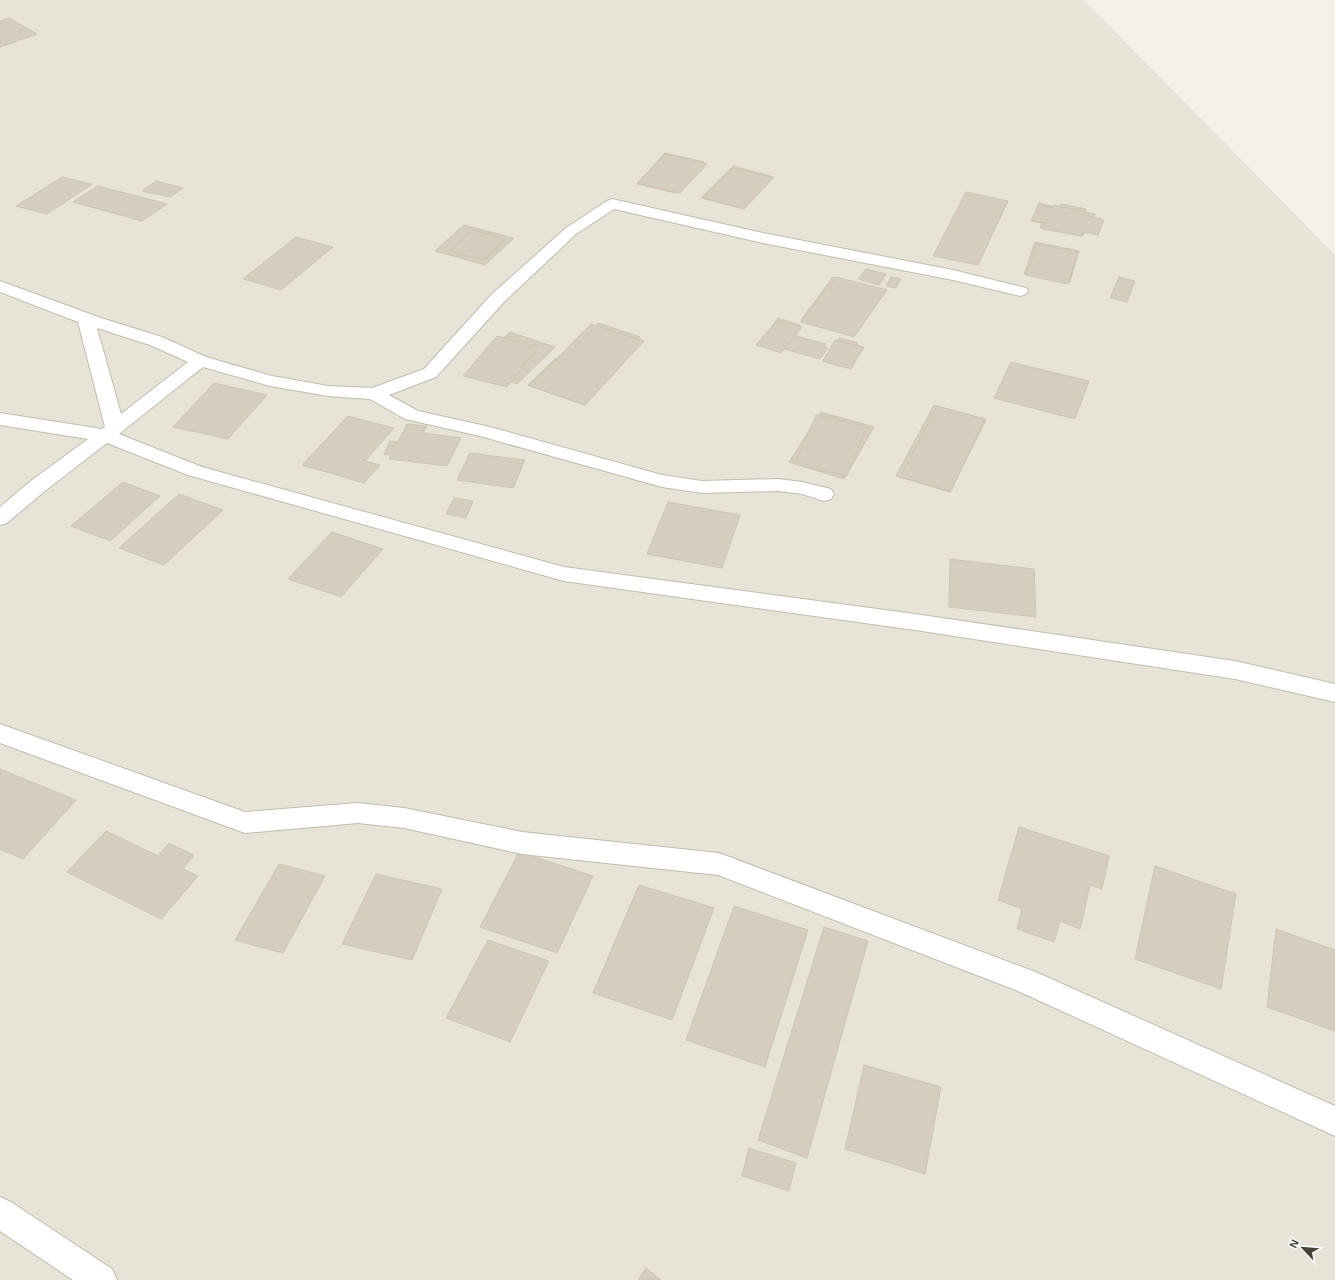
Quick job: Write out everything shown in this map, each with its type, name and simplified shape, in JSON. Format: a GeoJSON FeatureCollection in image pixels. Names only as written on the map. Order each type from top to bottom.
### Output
{"type":"FeatureCollection","features":[{"type":"Feature","properties":{"kind":"street"},"geometry":{"type":"LineString","coordinates":[[0,286],[86,318],[156,341],[200,361],[270,381],[328,391],[374,394],[430,373],[509,287],[571,231],[612,204],[763,238],[953,275],[1020,291]]}},
{"type":"Feature","properties":{"kind":"street"},"geometry":{"type":"LineString","coordinates":[[86,318],[111,432]]}},
{"type":"Feature","properties":{"kind":"street"},"geometry":{"type":"LineString","coordinates":[[0,518],[39,485],[111,432],[200,361]]}},
{"type":"Feature","properties":{"kind":"street"},"geometry":{"type":"LineString","coordinates":[[374,394],[412,415],[483,431],[602,466],[662,480],[702,487],[778,485],[802,488],[824,494]]}},
{"type":"Feature","properties":{"kind":"street"},"geometry":{"type":"LineString","coordinates":[[0,418],[111,432],[195,471],[564,574],[915,622],[1235,670],[1335,693]]}},
{"type":"Feature","properties":{"kind":"street"},"geometry":{"type":"LineString","coordinates":[[0,733],[245,823],[358,813],[404,818],[522,843],[719,864],[1028,982],[1335,1121]]}},
{"type":"Feature","properties":{"kind":"street"},"geometry":{"type":"LineString","coordinates":[[0,1213],[101,1280]]}},
{"type":"Feature","properties":{"kind":"shaded area"},"geometry":{"type":"Polygon","coordinates":[[[0,0],[1084,0],[1335,255],[1335,1280],[0,1280],[0,0]]]}},
{"type":"Feature","properties":{"kind":"building"},"geometry":{"type":"Polygon","coordinates":[[[9,18],[37,34],[0,47],[0,21],[9,18]]]}},
{"type":"Feature","properties":{"kind":"building"},"geometry":{"type":"Polygon","coordinates":[[[665,153],[704,162],[676,193],[637,184],[665,153]]]}},
{"type":"Feature","properties":{"kind":"building"},"geometry":{"type":"Polygon","coordinates":[[[666,154],[707,164],[680,193],[637,183],[666,154]]]}},
{"type":"Feature","properties":{"kind":"building"},"geometry":{"type":"Polygon","coordinates":[[[733,166],[774,177],[744,209],[701,198],[733,166]]]}},
{"type":"Feature","properties":{"kind":"building"},"geometry":{"type":"Polygon","coordinates":[[[734,168],[773,178],[743,209],[703,198],[734,168]]]}},
{"type":"Feature","properties":{"kind":"building"},"geometry":{"type":"Polygon","coordinates":[[[62,177],[92,184],[47,214],[16,206],[62,177]]]}},
{"type":"Feature","properties":{"kind":"building"},"geometry":{"type":"Polygon","coordinates":[[[156,181],[183,188],[170,197],[142,191],[156,181]]]}},
{"type":"Feature","properties":{"kind":"building"},"geometry":{"type":"Polygon","coordinates":[[[98,186],[167,204],[142,221],[73,202],[98,186]]]}},
{"type":"Feature","properties":{"kind":"building"},"geometry":{"type":"Polygon","coordinates":[[[966,192],[1008,201],[978,265],[933,256],[966,192]]]}},
{"type":"Feature","properties":{"kind":"building"},"geometry":{"type":"Polygon","coordinates":[[[1039,203],[1059,208],[1061,204],[1086,209],[1085,212],[1095,214],[1094,218],[1101,219],[1095,233],[1085,231],[1083,236],[1040,228],[1042,223],[1031,221],[1039,203]]]}},
{"type":"Feature","properties":{"kind":"building"},"geometry":{"type":"Polygon","coordinates":[[[1041,205],[1052,208],[1053,205],[1089,213],[1088,216],[1104,220],[1098,235],[1083,232],[1081,236],[1043,229],[1046,223],[1034,221],[1041,205]]]}},
{"type":"Feature","properties":{"kind":"building"},"geometry":{"type":"Polygon","coordinates":[[[464,225],[514,238],[485,265],[435,251],[464,225]]]}},
{"type":"Feature","properties":{"kind":"building"},"geometry":{"type":"Polygon","coordinates":[[[472,230],[506,239],[484,260],[450,251],[472,230]]]}},
{"type":"Feature","properties":{"kind":"building"},"geometry":{"type":"Polygon","coordinates":[[[296,237],[333,247],[281,290],[243,279],[296,237]]]}},
{"type":"Feature","properties":{"kind":"building"},"geometry":{"type":"Polygon","coordinates":[[[1035,242],[1079,251],[1070,282],[1024,274],[1035,242]]]}},
{"type":"Feature","properties":{"kind":"building"},"geometry":{"type":"Polygon","coordinates":[[[1037,244],[1078,252],[1068,284],[1026,275],[1037,244]]]}},
{"type":"Feature","properties":{"kind":"building"},"geometry":{"type":"Polygon","coordinates":[[[866,269],[886,274],[879,285],[858,279],[866,269]]]}},
{"type":"Feature","properties":{"kind":"building"},"geometry":{"type":"Polygon","coordinates":[[[833,277],[885,291],[854,335],[801,320],[833,277]]]}},
{"type":"Feature","properties":{"kind":"building"},"geometry":{"type":"Polygon","coordinates":[[[836,277],[887,290],[854,337],[801,322],[836,277]]]}},
{"type":"Feature","properties":{"kind":"building"},"geometry":{"type":"Polygon","coordinates":[[[891,277],[901,279],[896,288],[886,286],[891,277]]]}},
{"type":"Feature","properties":{"kind":"building"},"geometry":{"type":"Polygon","coordinates":[[[1119,277],[1135,281],[1127,302],[1110,298],[1119,277]]]}},
{"type":"Feature","properties":{"kind":"building"},"geometry":{"type":"Polygon","coordinates":[[[778,318],[800,325],[793,335],[826,344],[824,347],[828,348],[820,359],[784,349],[782,351],[758,345],[778,318]]]}},
{"type":"Feature","properties":{"kind":"building"},"geometry":{"type":"Polygon","coordinates":[[[777,320],[802,327],[781,353],[756,345],[777,320]]]}},
{"type":"Feature","properties":{"kind":"building"},"geometry":{"type":"Polygon","coordinates":[[[598,323],[640,337],[608,370],[615,372],[584,405],[528,385],[556,358],[561,359],[598,323]]]}},
{"type":"Feature","properties":{"kind":"building"},"geometry":{"type":"Polygon","coordinates":[[[591,324],[644,341],[585,405],[530,386],[591,324]]]}},
{"type":"Feature","properties":{"kind":"building"},"geometry":{"type":"Polygon","coordinates":[[[510,332],[555,347],[517,384],[471,369],[510,332]]]}},
{"type":"Feature","properties":{"kind":"building"},"geometry":{"type":"Polygon","coordinates":[[[497,336],[539,346],[507,387],[463,376],[497,336]]]}},
{"type":"Feature","properties":{"kind":"building"},"geometry":{"type":"Polygon","coordinates":[[[839,338],[858,343],[842,367],[823,361],[839,338]]]}},
{"type":"Feature","properties":{"kind":"building"},"geometry":{"type":"Polygon","coordinates":[[[835,340],[864,347],[851,369],[823,361],[835,340]]]}},
{"type":"Feature","properties":{"kind":"building"},"geometry":{"type":"Polygon","coordinates":[[[1011,362],[1089,381],[1075,419],[994,398],[1011,362]]]}},
{"type":"Feature","properties":{"kind":"building"},"geometry":{"type":"Polygon","coordinates":[[[214,383],[267,395],[228,439],[173,427],[214,383]]]}},
{"type":"Feature","properties":{"kind":"building"},"geometry":{"type":"Polygon","coordinates":[[[934,405],[986,420],[950,492],[896,476],[934,405]]]}},
{"type":"Feature","properties":{"kind":"building"},"geometry":{"type":"Polygon","coordinates":[[[937,406],[985,419],[951,491],[900,477],[937,406]]]}},
{"type":"Feature","properties":{"kind":"building"},"geometry":{"type":"Polygon","coordinates":[[[821,412],[874,427],[844,479],[789,462],[821,412]]]}},
{"type":"Feature","properties":{"kind":"building"},"geometry":{"type":"Polygon","coordinates":[[[816,415],[867,426],[847,476],[795,464],[816,415]]]}},
{"type":"Feature","properties":{"kind":"building"},"geometry":{"type":"Polygon","coordinates":[[[348,416],[394,428],[365,461],[380,465],[364,483],[302,465],[348,416]]]}},
{"type":"Feature","properties":{"kind":"building"},"geometry":{"type":"Polygon","coordinates":[[[407,424],[427,426],[423,433],[461,438],[447,466],[389,459],[391,455],[384,454],[390,441],[398,442],[407,424]]]}},
{"type":"Feature","properties":{"kind":"building"},"geometry":{"type":"Polygon","coordinates":[[[470,453],[525,460],[513,488],[457,480],[470,453]]]}},
{"type":"Feature","properties":{"kind":"building"},"geometry":{"type":"Polygon","coordinates":[[[123,482],[160,496],[110,541],[71,526],[123,482]]]}},
{"type":"Feature","properties":{"kind":"building"},"geometry":{"type":"Polygon","coordinates":[[[179,494],[223,510],[164,565],[119,548],[179,494]]]}},
{"type":"Feature","properties":{"kind":"building"},"geometry":{"type":"Polygon","coordinates":[[[454,498],[473,501],[466,518],[446,514],[454,498]]]}},
{"type":"Feature","properties":{"kind":"building"},"geometry":{"type":"Polygon","coordinates":[[[668,502],[740,515],[722,568],[647,554],[668,502]]]}},
{"type":"Feature","properties":{"kind":"building"},"geometry":{"type":"Polygon","coordinates":[[[332,532],[383,549],[341,597],[288,579],[332,532]]]}},
{"type":"Feature","properties":{"kind":"building"},"geometry":{"type":"Polygon","coordinates":[[[950,559],[1034,569],[1036,617],[949,607],[950,559]]]}},
{"type":"Feature","properties":{"kind":"building"},"geometry":{"type":"Polygon","coordinates":[[[0,769],[76,800],[23,859],[0,849],[0,769]]]}},
{"type":"Feature","properties":{"kind":"building"},"geometry":{"type":"Polygon","coordinates":[[[1019,827],[1109,856],[1102,889],[1090,885],[1080,929],[1060,921],[1054,942],[1017,929],[1022,909],[998,900],[1019,827]]]}},
{"type":"Feature","properties":{"kind":"building"},"geometry":{"type":"Polygon","coordinates":[[[106,831],[158,856],[169,843],[194,855],[183,869],[198,876],[161,919],[67,872],[106,831]]]}},
{"type":"Feature","properties":{"kind":"building"},"geometry":{"type":"Polygon","coordinates":[[[519,852],[593,876],[557,953],[480,927],[519,852]]]}},
{"type":"Feature","properties":{"kind":"building"},"geometry":{"type":"Polygon","coordinates":[[[279,864],[325,876],[283,953],[235,940],[279,864]]]}},
{"type":"Feature","properties":{"kind":"building"},"geometry":{"type":"Polygon","coordinates":[[[1155,866],[1236,894],[1221,989],[1135,959],[1155,866]]]}},
{"type":"Feature","properties":{"kind":"building"},"geometry":{"type":"Polygon","coordinates":[[[376,874],[442,889],[412,960],[342,944],[376,874]]]}},
{"type":"Feature","properties":{"kind":"building"},"geometry":{"type":"Polygon","coordinates":[[[639,885],[714,908],[672,1020],[593,993],[639,885]]]}},
{"type":"Feature","properties":{"kind":"building"},"geometry":{"type":"Polygon","coordinates":[[[734,906],[808,930],[765,1067],[686,1040],[734,906]]]}},
{"type":"Feature","properties":{"kind":"building"},"geometry":{"type":"Polygon","coordinates":[[[824,927],[868,941],[807,1158],[758,1140],[824,927]]]}},
{"type":"Feature","properties":{"kind":"building"},"geometry":{"type":"Polygon","coordinates":[[[1276,929],[1335,950],[1335,1031],[1267,1007],[1276,929]]]}},
{"type":"Feature","properties":{"kind":"building"},"geometry":{"type":"Polygon","coordinates":[[[488,940],[549,961],[510,1042],[446,1018],[488,940]]]}},
{"type":"Feature","properties":{"kind":"building"},"geometry":{"type":"Polygon","coordinates":[[[864,1065],[941,1087],[925,1174],[845,1149],[864,1065]]]}},
{"type":"Feature","properties":{"kind":"building"},"geometry":{"type":"Polygon","coordinates":[[[749,1148],[796,1163],[789,1191],[742,1176],[749,1148]]]}},
{"type":"Feature","properties":{"kind":"building"},"geometry":{"type":"Polygon","coordinates":[[[646,1268],[661,1280],[638,1280],[646,1268]]]}}]}
